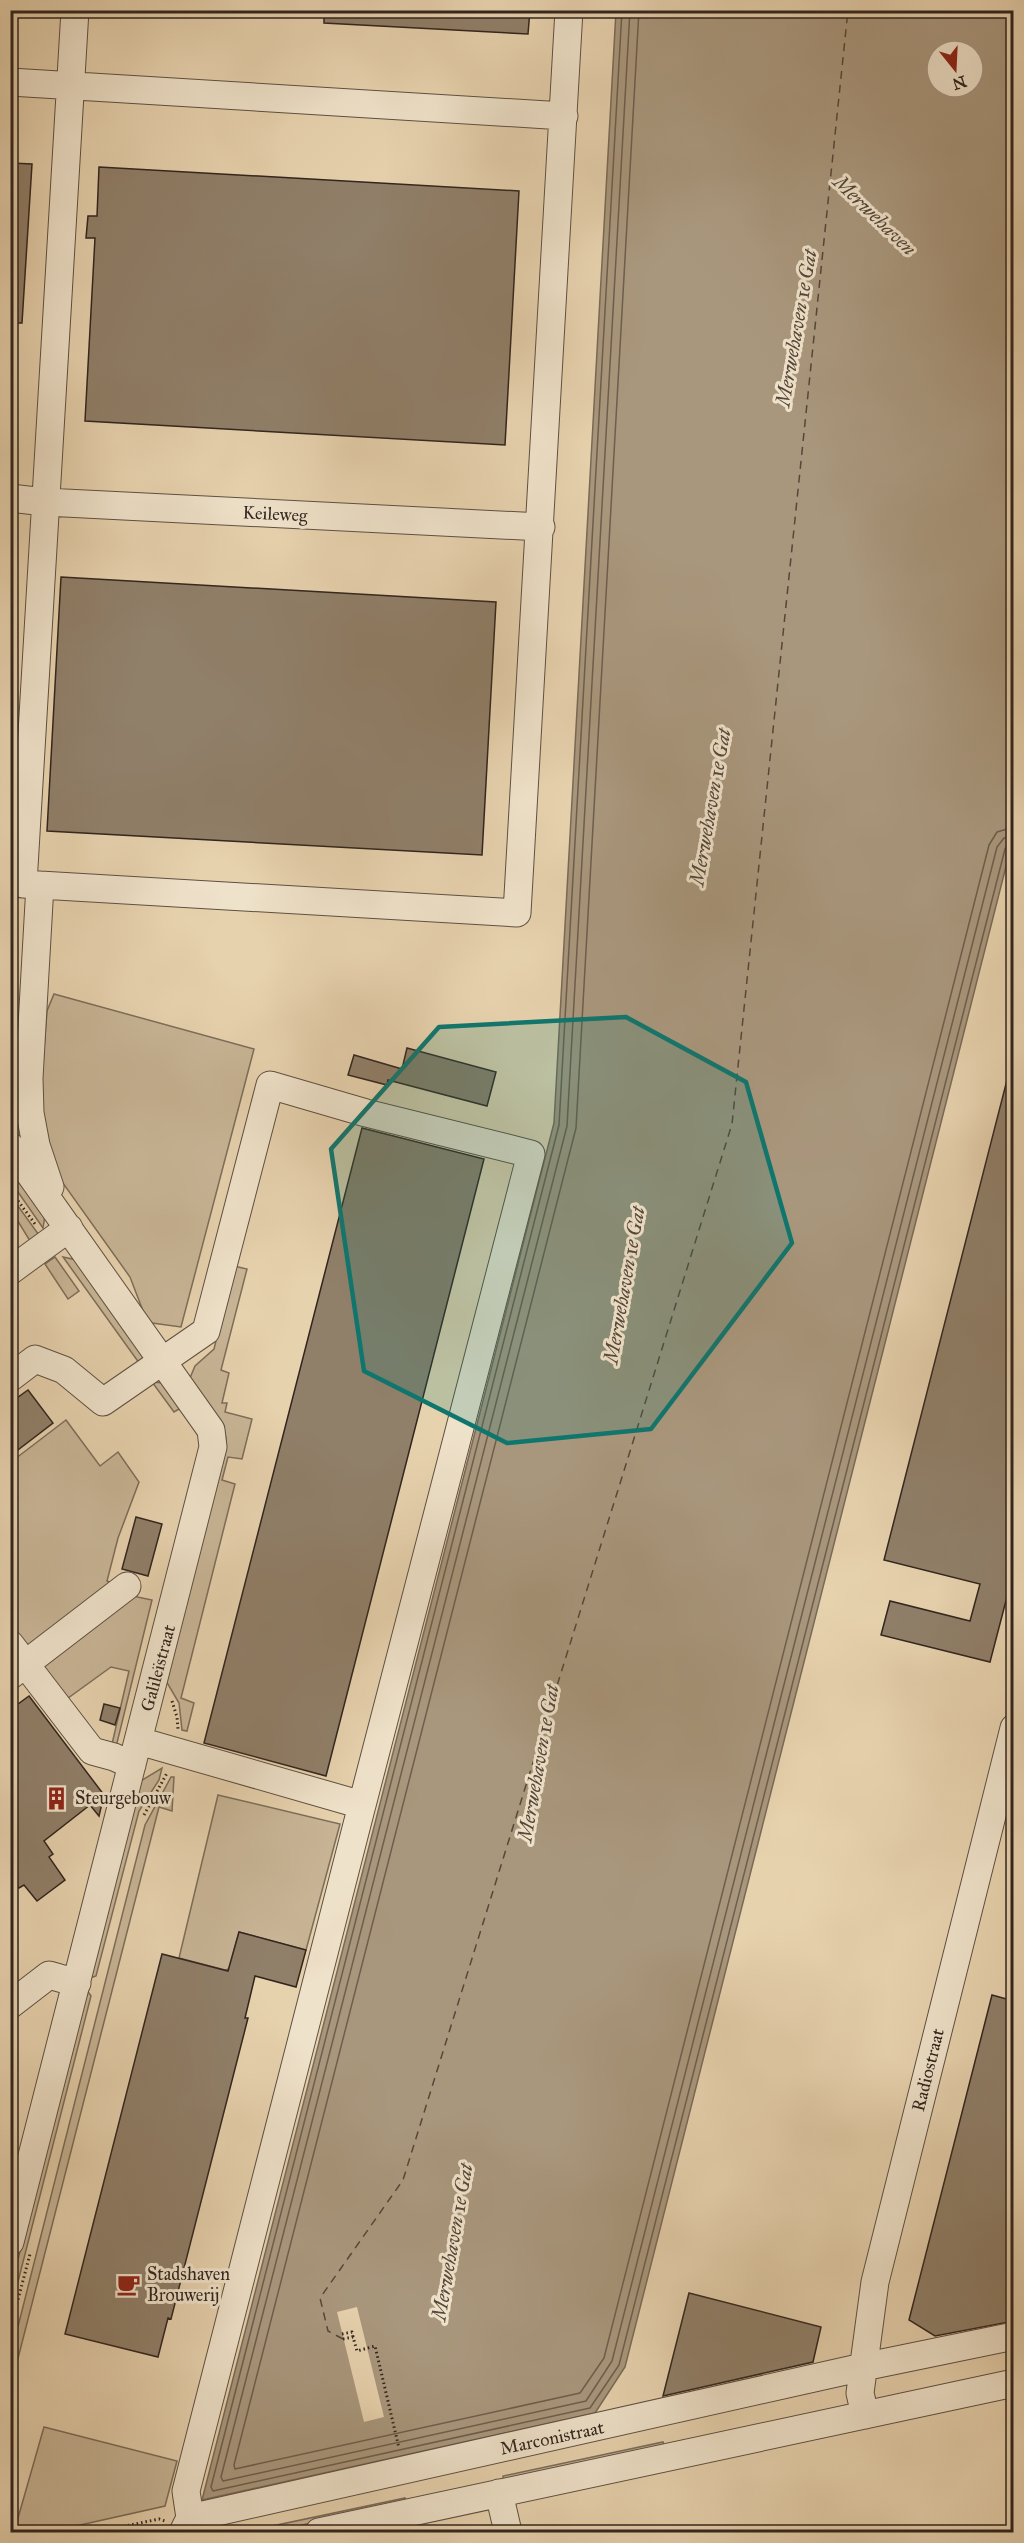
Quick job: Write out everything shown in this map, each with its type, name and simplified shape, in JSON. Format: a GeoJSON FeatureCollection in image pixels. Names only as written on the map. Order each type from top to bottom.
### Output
{"type":"FeatureCollection","features":[{"type":"Feature","properties":{"kind":"street"},"geometry":{"type":"LineString","coordinates":[[75,10],[23,884],[516,913],[541,527],[569,10]]}},
{"type":"Feature","properties":{"kind":"street"},"geometry":{"type":"LineString","coordinates":[[10,82],[564,116]]}},
{"type":"Feature","properties":{"kind":"street","name":"Keileweg"},"geometry":{"type":"LineString","coordinates":[[10,498],[45,502],[541,527]]}},
{"type":"Feature","properties":{"kind":"street"},"geometry":{"type":"LineString","coordinates":[[10,1128],[20,1123],[20,1104],[29,1078],[40,885]]}},
{"type":"Feature","properties":{"kind":"street"},"geometry":{"type":"LineString","coordinates":[[10,1378],[35,1359],[64,1370],[103,1402],[206,1331],[270,1085],[366,1113],[531,1154],[186,2491],[186,2526]]}},
{"type":"Feature","properties":{"kind":"street"},"geometry":{"type":"LineString","coordinates":[[10,1271],[63,1220],[20,1104]]}},
{"type":"Feature","properties":{"kind":"street","name":"Galileïstraat"},"geometry":{"type":"LineString","coordinates":[[10,1146],[211,1430],[213,1447],[10,2242]]}},
{"type":"Feature","properties":{"kind":"street"},"geometry":{"type":"LineString","coordinates":[[127,1586],[15,1661],[92,1751],[114,1756],[136,1753],[362,1805]]}},
{"type":"Feature","properties":{"kind":"street","name":"Radiostraat"},"geometry":{"type":"LineString","coordinates":[[865,2415],[860,2393],[875,2282],[1014,1728]]}},
{"type":"Feature","properties":{"kind":"street"},"geometry":{"type":"LineString","coordinates":[[10,2005],[49,1975],[77,1983]]}},
{"type":"Feature","properties":{"kind":"street","name":"Marconistraat"},"geometry":{"type":"LineString","coordinates":[[186,2526],[863,2367],[1014,2336]]}},
{"type":"Feature","properties":{"kind":"street"},"geometry":{"type":"LineString","coordinates":[[319,2532],[1014,2383]]}},
{"type":"Feature","properties":{"kind":"street"},"geometry":{"type":"LineString","coordinates":[[499,2493],[508,2532]]}},
{"type":"Feature","properties":{"kind":"path"},"geometry":{"type":"LineString","coordinates":[[342,2334],[352,2331],[357,2351],[375,2346],[401,2458]]}},
{"type":"Feature","properties":{"kind":"path"},"geometry":{"type":"LineString","coordinates":[[343,2339],[353,2337]]}},
{"type":"Feature","properties":{"kind":"path"},"geometry":{"type":"LineString","coordinates":[[97,2532],[159,2519],[186,2526]]}},
{"type":"Feature","properties":{"kind":"highlighted area"},"geometry":{"type":"Polygon","coordinates":[[[626,1017],[746,1082],[792,1243],[651,1429],[507,1443],[364,1371],[331,1149],[439,1027],[626,1017]]]}},
{"type":"Feature","properties":{"kind":"shaded area"},"geometry":{"type":"Polygon","coordinates":[[[54,994],[254,1049],[181,1327],[152,1323],[145,1316],[130,1277],[55,1172],[39,1115],[47,1011],[54,994]]]}},
{"type":"Feature","properties":{"kind":"shaded area"},"geometry":{"type":"Polygon","coordinates":[[[10,1166],[45,1215],[43,1228],[11,1182],[10,1166]]]}},
{"type":"Feature","properties":{"kind":"shaded area"},"geometry":{"type":"Polygon","coordinates":[[[10,1195],[39,1235],[30,1241],[11,1210],[10,1195]]]}},
{"type":"Feature","properties":{"kind":"shaded area"},"geometry":{"type":"Polygon","coordinates":[[[55,1257],[79,1291],[68,1299],[45,1264],[55,1257]]]}},
{"type":"Feature","properties":{"kind":"shaded area"},"geometry":{"type":"Polygon","coordinates":[[[63,1257],[77,1260],[145,1355],[142,1367],[63,1257]]]}},
{"type":"Feature","properties":{"kind":"shaded area"},"geometry":{"type":"Polygon","coordinates":[[[234,1266],[247,1269],[221,1370],[229,1373],[222,1403],[227,1403],[225,1412],[252,1419],[242,1459],[228,1457],[222,1480],[235,1484],[181,1698],[194,1703],[187,1731],[182,1730],[179,1703],[166,1681],[226,1438],[222,1424],[190,1378],[195,1366],[214,1349],[234,1266]]]}},
{"type":"Feature","properties":{"kind":"shaded area"},"geometry":{"type":"Polygon","coordinates":[[[152,1382],[164,1383],[181,1408],[174,1412],[152,1382]]]}},
{"type":"Feature","properties":{"kind":"shaded area"},"geometry":{"type":"Polygon","coordinates":[[[66,1420],[100,1466],[118,1452],[139,1482],[118,1538],[107,1581],[115,1584],[27,1652],[11,1631],[11,1462],[66,1420]]]}},
{"type":"Feature","properties":{"kind":"shaded area"},"geometry":{"type":"Polygon","coordinates":[[[128,1595],[152,1600],[116,1747],[112,1744],[129,1671],[111,1667],[64,1701],[37,1666],[128,1595]]]}},
{"type":"Feature","properties":{"kind":"shaded area"},"geometry":{"type":"Polygon","coordinates":[[[162,1768],[159,1780],[139,1811],[96,1976],[90,1978],[139,1782],[162,1768]]]}},
{"type":"Feature","properties":{"kind":"shaded area"},"geometry":{"type":"Polygon","coordinates":[[[171,1777],[174,1777],[172,1811],[159,1807],[14,2374],[11,2372],[11,2354],[145,1825],[171,1777]]]}},
{"type":"Feature","properties":{"kind":"shaded area"},"geometry":{"type":"Polygon","coordinates":[[[218,1795],[340,1824],[306,1950],[239,1932],[229,1969],[225,1970],[179,1958],[218,1795]]]}},
{"type":"Feature","properties":{"kind":"shaded area"},"geometry":{"type":"Polygon","coordinates":[[[86,1989],[91,1996],[11,2309],[11,2287],[86,1989]]]}},
{"type":"Feature","properties":{"kind":"shaded area"},"geometry":{"type":"Polygon","coordinates":[[[44,2427],[177,2461],[165,2506],[49,2532],[14,2532],[44,2427]]]}},
{"type":"Feature","properties":{"kind":"shaded area"},"geometry":{"type":"Polygon","coordinates":[[[663,2442],[664,2446],[503,2481],[503,2476],[663,2442]]]}},
{"type":"Feature","properties":{"kind":"shaded area"},"geometry":{"type":"Polygon","coordinates":[[[405,2498],[406,2503],[269,2532],[244,2532],[405,2498]]]}},
{"type":"Feature","properties":{"kind":"water"},"geometry":{"type":"Polygon","coordinates":[[[616,11],[1013,11],[1013,839],[625,2367],[595,2413],[202,2500],[554,1123],[616,11]]]}},
{"type":"Feature","properties":{"kind":"pier"},"geometry":{"type":"Polygon","coordinates":[[[357,2307],[384,2417],[364,2422],[337,2312],[357,2307]]]}},
{"type":"Feature","properties":{"kind":"building"},"geometry":{"type":"Polygon","coordinates":[[[324,10],[530,10],[528,34],[324,23],[324,10]]]}},
{"type":"Feature","properties":{"kind":"building"},"geometry":{"type":"Polygon","coordinates":[[[10,163],[32,164],[22,323],[10,323],[10,163]]]}},
{"type":"Feature","properties":{"kind":"building"},"geometry":{"type":"Polygon","coordinates":[[[99,167],[519,191],[505,445],[85,421],[95,238],[86,238],[88,216],[97,216],[99,167]]]}},
{"type":"Feature","properties":{"kind":"building"},"geometry":{"type":"Polygon","coordinates":[[[61,577],[496,602],[482,855],[47,831],[61,577]]]}},
{"type":"Feature","properties":{"kind":"building"},"geometry":{"type":"Polygon","coordinates":[[[407,1048],[496,1072],[487,1106],[388,1080],[387,1085],[348,1075],[354,1055],[402,1069],[407,1048]]]}},
{"type":"Feature","properties":{"kind":"building"},"geometry":{"type":"Polygon","coordinates":[[[1008,1076],[1014,1077],[1014,1570],[990,1662],[881,1635],[890,1601],[970,1621],[980,1584],[884,1560],[1008,1076]]]}},
{"type":"Feature","properties":{"kind":"building"},"geometry":{"type":"Polygon","coordinates":[[[362,1128],[484,1159],[326,1776],[204,1743],[362,1128]]]}},
{"type":"Feature","properties":{"kind":"building"},"geometry":{"type":"Polygon","coordinates":[[[28,1390],[53,1423],[10,1456],[10,1403],[28,1390]]]}},
{"type":"Feature","properties":{"kind":"building"},"geometry":{"type":"Polygon","coordinates":[[[136,1517],[162,1524],[148,1576],[122,1569],[136,1517]]]}},
{"type":"Feature","properties":{"kind":"building","name":"Steurgebouw"},"geometry":{"type":"Polygon","coordinates":[[[29,1696],[104,1795],[99,1816],[90,1805],[44,1841],[53,1854],[49,1857],[65,1880],[37,1901],[24,1885],[19,1888],[10,1877],[10,1710],[29,1696]]]}},
{"type":"Feature","properties":{"kind":"building"},"geometry":{"type":"Polygon","coordinates":[[[104,1704],[120,1708],[115,1725],[100,1720],[104,1704]]]}},
{"type":"Feature","properties":{"kind":"building"},"geometry":{"type":"Polygon","coordinates":[[[239,1932],[306,1950],[296,1987],[255,1976],[245,2018],[248,2018],[171,2319],[168,2318],[158,2357],[65,2334],[162,1954],[228,1971],[239,1932]]]}},
{"type":"Feature","properties":{"kind":"building"},"geometry":{"type":"Polygon","coordinates":[[[992,1995],[1014,2001],[1014,2321],[935,2336],[909,2320],[992,1995]]]}},
{"type":"Feature","properties":{"kind":"building"},"geometry":{"type":"Polygon","coordinates":[[[689,2293],[821,2327],[813,2362],[663,2396],[689,2293]]]}},
{"type":"Feature","properties":{"kind":"ferry route"},"geometry":{"type":"LineString","coordinates":[[343,2339],[328,2331],[320,2298],[403,2180],[732,1124],[848,10]]}},
{"type":"Feature","properties":{"kind":"place","name":"Steurgebouw"},"geometry":{"type":"Point","coordinates":[57,1798]}},
{"type":"Feature","properties":{"kind":"place","name":"Stadshaven Brouwerij"},"geometry":{"type":"Point","coordinates":[129,2284]}},
{"type":"Feature","properties":{"kind":"water label","name":"Merwehaven"},"geometry":{"type":"Point","coordinates":[875,215]}},
{"type":"Feature","properties":{"kind":"water label","name":"Merwehaven 1e Gat"},"geometry":{"type":"Point","coordinates":[796,328]}},
{"type":"Feature","properties":{"kind":"water label","name":"Merwehaven 1e Gat"},"geometry":{"type":"Point","coordinates":[710,807]}},
{"type":"Feature","properties":{"kind":"water label","name":"Merwehaven 1e Gat"},"geometry":{"type":"Point","coordinates":[624,1285]}},
{"type":"Feature","properties":{"kind":"water label","name":"Merwehaven 1e Gat"},"geometry":{"type":"Point","coordinates":[538,1763]}},
{"type":"Feature","properties":{"kind":"water label","name":"Merwehaven 1e Gat"},"geometry":{"type":"Point","coordinates":[452,2242]}}]}
